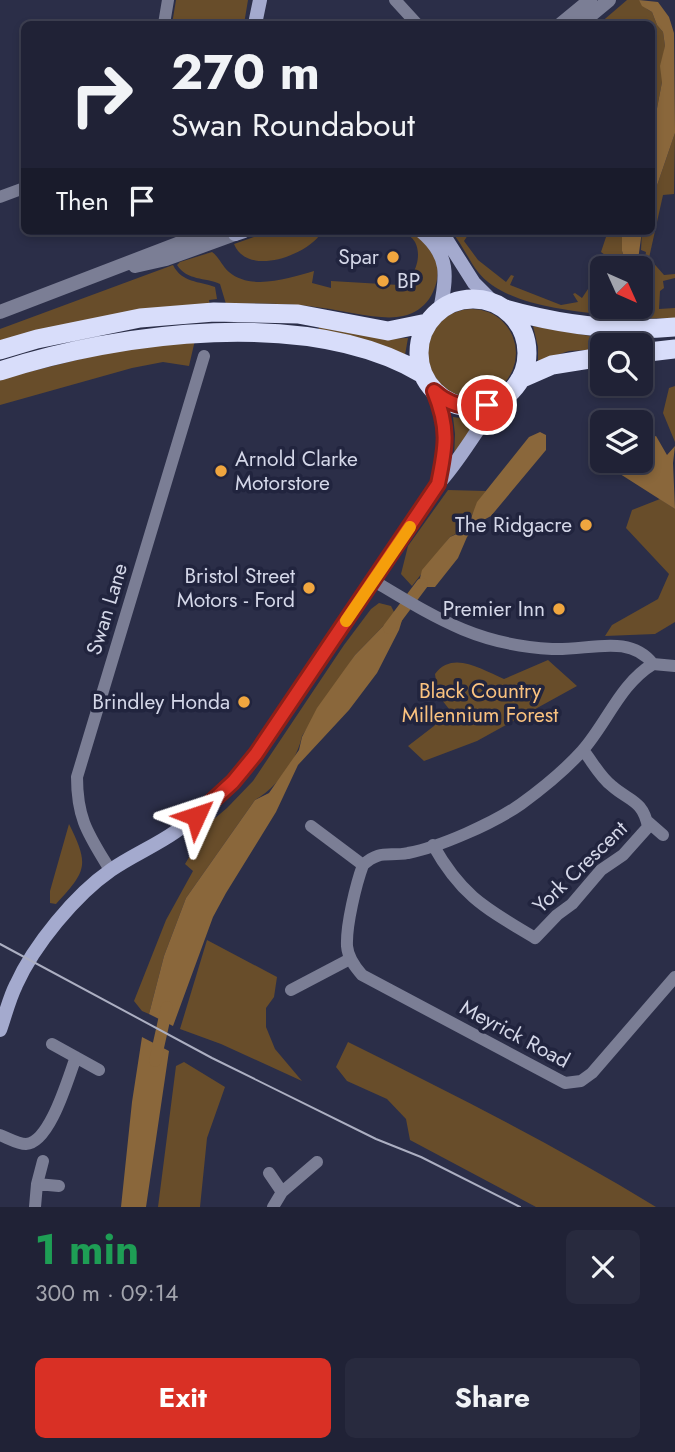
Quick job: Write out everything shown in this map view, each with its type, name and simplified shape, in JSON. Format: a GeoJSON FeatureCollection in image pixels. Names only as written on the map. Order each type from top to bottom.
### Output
{"type":"FeatureCollection","features":[{"type":"Feature","properties":{"kind":"highway"},"geometry":{"type":"LineString","coordinates":[[590,359],[552,365],[520,379],[502,398],[487,405],[467,407],[453,403],[434,391],[423,374],[419,352],[423,333],[434,317],[454,302],[468,299],[482,300],[560,322],[599,328],[649,330],[675,327]]}},
{"type":"Feature","properties":{"kind":"highway"},"geometry":{"type":"LineString","coordinates":[[500,307],[518,323],[525,340],[526,358],[520,379]]}},
{"type":"Feature","properties":{"kind":"highway"},"geometry":{"type":"LineString","coordinates":[[0,350],[37,339],[140,318],[214,312],[298,314],[388,331],[434,317]]}},
{"type":"Feature","properties":{"kind":"highway"},"geometry":{"type":"LineString","coordinates":[[0,371],[88,348],[151,337],[215,332],[267,333],[321,340],[380,353],[423,374]]}},
{"type":"Feature","properties":{"kind":"highway"},"geometry":{"type":"LineString","coordinates":[[653,352],[675,349]]}},
{"type":"Feature","properties":{"kind":"main road"},"geometry":{"type":"LineString","coordinates":[[256,21],[260,0]]}},
{"type":"Feature","properties":{"kind":"main road"},"geometry":{"type":"LineString","coordinates":[[425,235],[437,247],[444,262],[446,276],[434,317]]}},
{"type":"Feature","properties":{"kind":"main road"},"geometry":{"type":"LineString","coordinates":[[444,235],[474,283],[500,307]]}},
{"type":"Feature","properties":{"kind":"main road"},"geometry":{"type":"LineString","coordinates":[[434,391],[443,414],[446,432],[446,449],[438,484]]}},
{"type":"Feature","properties":{"kind":"main road"},"geometry":{"type":"LineString","coordinates":[[0,1029],[15,985],[38,947],[82,894],[110,870],[175,832],[233,782],[256,754],[438,484],[453,468],[484,419],[502,398]]}},
{"type":"Feature","properties":{"kind":"street"},"geometry":{"type":"LineString","coordinates":[[164,21],[168,0]]}},
{"type":"Feature","properties":{"kind":"street"},"geometry":{"type":"LineString","coordinates":[[395,0],[408,21]]}},
{"type":"Feature","properties":{"kind":"street"},"geometry":{"type":"LineString","coordinates":[[565,21],[590,0]]}},
{"type":"Feature","properties":{"kind":"street"},"geometry":{"type":"LineString","coordinates":[[584,21],[609,0]]}},
{"type":"Feature","properties":{"kind":"street"},"geometry":{"type":"LineString","coordinates":[[0,197],[21,189]]}},
{"type":"Feature","properties":{"kind":"street"},"geometry":{"type":"LineString","coordinates":[[0,312],[200,235]]}},
{"type":"Feature","properties":{"kind":"street"},"geometry":{"type":"LineString","coordinates":[[116,268],[166,259],[229,235]]}},
{"type":"Feature","properties":{"kind":"street","name":"Swan Lane"},"geometry":{"type":"LineString","coordinates":[[110,870],[80,816],[77,777],[204,356]]}},
{"type":"Feature","properties":{"kind":"street"},"geometry":{"type":"LineString","coordinates":[[374,580],[421,610],[453,626],[495,641],[555,649],[627,646],[645,654],[653,664]]}},
{"type":"Feature","properties":{"kind":"street"},"geometry":{"type":"LineString","coordinates":[[291,990],[350,959],[347,947],[355,890],[363,865],[373,856],[406,853],[433,845],[488,823],[519,805],[553,780],[583,750],[631,681],[653,664],[675,666]]}},
{"type":"Feature","properties":{"kind":"street","name":"York Crescent"},"geometry":{"type":"LineString","coordinates":[[433,845],[471,898],[535,938],[572,904],[601,870],[623,855],[648,827],[637,803],[612,787],[583,750]]}},
{"type":"Feature","properties":{"kind":"street"},"geometry":{"type":"LineString","coordinates":[[647,821],[663,835]]}},
{"type":"Feature","properties":{"kind":"street"},"geometry":{"type":"LineString","coordinates":[[311,826],[363,865]]}},
{"type":"Feature","properties":{"kind":"street"},"geometry":{"type":"LineString","coordinates":[[535,938],[545,947]]}},
{"type":"Feature","properties":{"kind":"street","name":"Meyrick Road"},"geometry":{"type":"LineString","coordinates":[[350,959],[362,975],[565,1083],[581,1081],[592,1073],[675,977]]}},
{"type":"Feature","properties":{"kind":"street"},"geometry":{"type":"LineString","coordinates":[[52,1044],[99,1070]]}},
{"type":"Feature","properties":{"kind":"street"},"geometry":{"type":"LineString","coordinates":[[0,1135],[23,1144],[39,1139],[49,1126],[76,1058]]}},
{"type":"Feature","properties":{"kind":"street"},"geometry":{"type":"LineString","coordinates":[[34,1207],[43,1161]]}},
{"type":"Feature","properties":{"kind":"street"},"geometry":{"type":"LineString","coordinates":[[273,1207],[282,1192],[317,1161]]}},
{"type":"Feature","properties":{"kind":"street"},"geometry":{"type":"LineString","coordinates":[[268,1173],[282,1192]]}},
{"type":"Feature","properties":{"kind":"street"},"geometry":{"type":"LineString","coordinates":[[37,1184],[59,1186]]}},
{"type":"Feature","properties":{"kind":"green space"},"geometry":{"type":"Polygon","coordinates":[[[176,0],[248,0],[244,21],[172,21],[176,0]]]}},
{"type":"Feature","properties":{"kind":"green space"},"geometry":{"type":"Polygon","coordinates":[[[627,0],[639,0],[652,12],[663,32],[665,46],[662,82],[655,119],[655,21],[602,21],[627,0]]]}},
{"type":"Feature","properties":{"kind":"green space"},"geometry":{"type":"Polygon","coordinates":[[[675,133],[674,194],[663,195],[655,231],[655,191],[675,133]]]}},
{"type":"Feature","properties":{"kind":"green space"},"geometry":{"type":"Polygon","coordinates":[[[260,235],[319,236],[300,251],[275,260],[250,259],[241,254],[234,244],[260,235]]]}},
{"type":"Feature","properties":{"kind":"green space"},"geometry":{"type":"Polygon","coordinates":[[[418,235],[429,243],[438,270],[436,285],[429,298],[418,309],[403,316],[374,316],[287,304],[226,304],[220,284],[186,274],[177,265],[212,252],[229,272],[248,281],[271,281],[314,271],[312,283],[331,288],[331,281],[399,285],[409,279],[416,268],[417,248],[409,236],[418,235]]]}},
{"type":"Feature","properties":{"kind":"green space"},"geometry":{"type":"Polygon","coordinates":[[[454,235],[468,235],[464,241],[478,260],[506,282],[511,275],[514,276],[510,285],[561,305],[578,302],[573,294],[582,298],[590,286],[590,313],[517,298],[489,283],[478,272],[454,235]]]}},
{"type":"Feature","properties":{"kind":"green space"},"geometry":{"type":"Polygon","coordinates":[[[607,235],[622,235],[624,256],[606,256],[601,252],[607,235]]]}},
{"type":"Feature","properties":{"kind":"green space"},"geometry":{"type":"Polygon","coordinates":[[[642,235],[654,235],[649,256],[645,256],[646,252],[641,250],[642,235]]]}},
{"type":"Feature","properties":{"kind":"green space"},"geometry":{"type":"Polygon","coordinates":[[[653,263],[664,275],[675,274],[675,278],[663,281],[659,309],[675,308],[675,318],[653,318],[653,263]]]}},
{"type":"Feature","properties":{"kind":"green space"},"geometry":{"type":"Polygon","coordinates":[[[173,265],[186,278],[215,287],[217,299],[209,300],[210,306],[0,342],[0,329],[173,265]]]}},
{"type":"Feature","properties":{"kind":"green space"},"geometry":{"type":"Polygon","coordinates":[[[472,309],[497,316],[509,328],[516,353],[509,378],[497,390],[472,397],[447,390],[435,378],[428,353],[435,328],[447,316],[472,309]]]}},
{"type":"Feature","properties":{"kind":"green space"},"geometry":{"type":"Polygon","coordinates":[[[319,326],[386,339],[408,338],[405,355],[318,333],[319,326]]]}},
{"type":"Feature","properties":{"kind":"green space"},"geometry":{"type":"Polygon","coordinates":[[[533,326],[590,336],[590,350],[569,351],[538,361],[533,326]]]}},
{"type":"Feature","properties":{"kind":"green space"},"geometry":{"type":"Polygon","coordinates":[[[195,340],[189,366],[163,362],[132,368],[0,405],[0,379],[105,353],[195,340]]]}},
{"type":"Feature","properties":{"kind":"green space"},"geometry":{"type":"Polygon","coordinates":[[[675,386],[675,442],[663,413],[669,388],[675,386]]]}},
{"type":"Feature","properties":{"kind":"green space"},"geometry":{"type":"Polygon","coordinates":[[[453,417],[475,420],[454,459],[455,434],[453,417]]]}},
{"type":"Feature","properties":{"kind":"green space"},"geometry":{"type":"Polygon","coordinates":[[[448,490],[486,491],[467,523],[450,537],[412,586],[401,574],[408,546],[448,490]]]}},
{"type":"Feature","properties":{"kind":"green space"},"geometry":{"type":"Polygon","coordinates":[[[660,499],[675,509],[675,622],[655,634],[605,636],[612,625],[658,599],[669,574],[626,528],[632,510],[660,499]]]}},
{"type":"Feature","properties":{"kind":"green space","name":"Black Country Millennium Forest"},"geometry":{"type":"Polygon","coordinates":[[[379,603],[391,606],[395,614],[355,655],[302,736],[296,755],[284,773],[255,800],[186,898],[164,956],[149,1014],[142,1011],[134,1001],[166,920],[193,871],[185,864],[191,854],[187,842],[227,808],[253,781],[344,645],[371,609],[379,603]]]}},
{"type":"Feature","properties":{"kind":"green space","name":"Black Country Millennium Forest"},"geometry":{"type":"Polygon","coordinates":[[[548,660],[577,686],[477,741],[424,761],[408,746],[434,726],[449,709],[438,695],[435,674],[442,667],[450,663],[468,664],[504,679],[548,660]]]}},
{"type":"Feature","properties":{"kind":"green space"},"geometry":{"type":"Polygon","coordinates":[[[69,824],[80,850],[82,867],[66,893],[56,904],[50,903],[50,891],[69,824]]]}},
{"type":"Feature","properties":{"kind":"green space"},"geometry":{"type":"Polygon","coordinates":[[[207,940],[277,977],[274,997],[266,1008],[266,1027],[275,1049],[302,1081],[221,1044],[180,1029],[207,940]]]}},
{"type":"Feature","properties":{"kind":"green space"},"geometry":{"type":"Polygon","coordinates":[[[348,1042],[542,1142],[656,1207],[536,1207],[410,1140],[406,1119],[387,1099],[347,1081],[336,1067],[348,1042]]]}},
{"type":"Feature","properties":{"kind":"green space"},"geometry":{"type":"Polygon","coordinates":[[[184,1062],[225,1087],[207,1138],[200,1207],[158,1207],[176,1066],[184,1062]]]}},
{"type":"Feature","properties":{"kind":"shaded area"},"geometry":{"type":"Polygon","coordinates":[[[639,0],[658,2],[669,17],[674,33],[675,133],[655,191],[655,119],[662,82],[660,66],[665,46],[663,32],[652,12],[642,6],[639,0]]]}},
{"type":"Feature","properties":{"kind":"shaded area"},"geometry":{"type":"Polygon","coordinates":[[[622,235],[641,235],[639,256],[624,256],[622,235]]]}},
{"type":"Feature","properties":{"kind":"shaded area"},"geometry":{"type":"Polygon","coordinates":[[[540,432],[546,435],[546,450],[491,516],[478,523],[467,537],[458,558],[435,587],[426,587],[420,578],[422,570],[450,537],[459,533],[471,518],[477,502],[529,437],[540,432]]]}},
{"type":"Feature","properties":{"kind":"shaded area"},"geometry":{"type":"Polygon","coordinates":[[[656,436],[667,455],[675,446],[675,509],[619,473],[653,473],[653,437],[656,436]]]}},
{"type":"Feature","properties":{"kind":"shaded area"},"geometry":{"type":"Polygon","coordinates":[[[395,614],[403,617],[377,673],[349,710],[298,765],[276,812],[213,917],[173,1026],[149,1014],[164,956],[186,898],[255,800],[269,793],[299,750],[302,737],[317,708],[355,655],[395,614]]]}},
{"type":"Feature","properties":{"kind":"shaded area"},"geometry":{"type":"Polygon","coordinates":[[[142,1037],[169,1051],[146,1207],[121,1207],[132,1102],[142,1037]]]}},
{"type":"Feature","properties":{"kind":"waterway"},"geometry":{"type":"LineString","coordinates":[[389,628],[422,584]]}},
{"type":"Feature","properties":{"kind":"waterway"},"geometry":{"type":"LineString","coordinates":[[155,1061],[167,1007]]}},
{"type":"Feature","properties":{"kind":"tram line"},"geometry":{"type":"LineString","coordinates":[[0,944],[212,1058],[520,1207]]}},
{"type":"Feature","properties":{"kind":"slow traffic"},"geometry":{"type":"LineString","coordinates":[[346,621],[410,527]]}},
{"type":"Feature","properties":{"kind":"place","name":"Spar"},"geometry":{"type":"Point","coordinates":[393,257]}},
{"type":"Feature","properties":{"kind":"place","name":"BP"},"geometry":{"type":"Point","coordinates":[383,281]}},
{"type":"Feature","properties":{"kind":"place","name":"Arnold Clarke Motorstore"},"geometry":{"type":"Point","coordinates":[221,471]}},
{"type":"Feature","properties":{"kind":"place","name":"The Ridgacre"},"geometry":{"type":"Point","coordinates":[586,525]}},
{"type":"Feature","properties":{"kind":"place","name":"Bristol Street Motors - Ford"},"geometry":{"type":"Point","coordinates":[309,588]}},
{"type":"Feature","properties":{"kind":"place","name":"Premier Inn"},"geometry":{"type":"Point","coordinates":[559,609]}},
{"type":"Feature","properties":{"kind":"place","name":"Brindley Honda"},"geometry":{"type":"Point","coordinates":[244,702]}},
{"type":"Feature","properties":{"kind":"route"},"geometry":{"type":"LineString","coordinates":[[196,816],[233,782],[256,754],[438,484],[446,449],[446,432],[443,414],[434,391],[446,400],[467,407],[487,405]]}}]}
